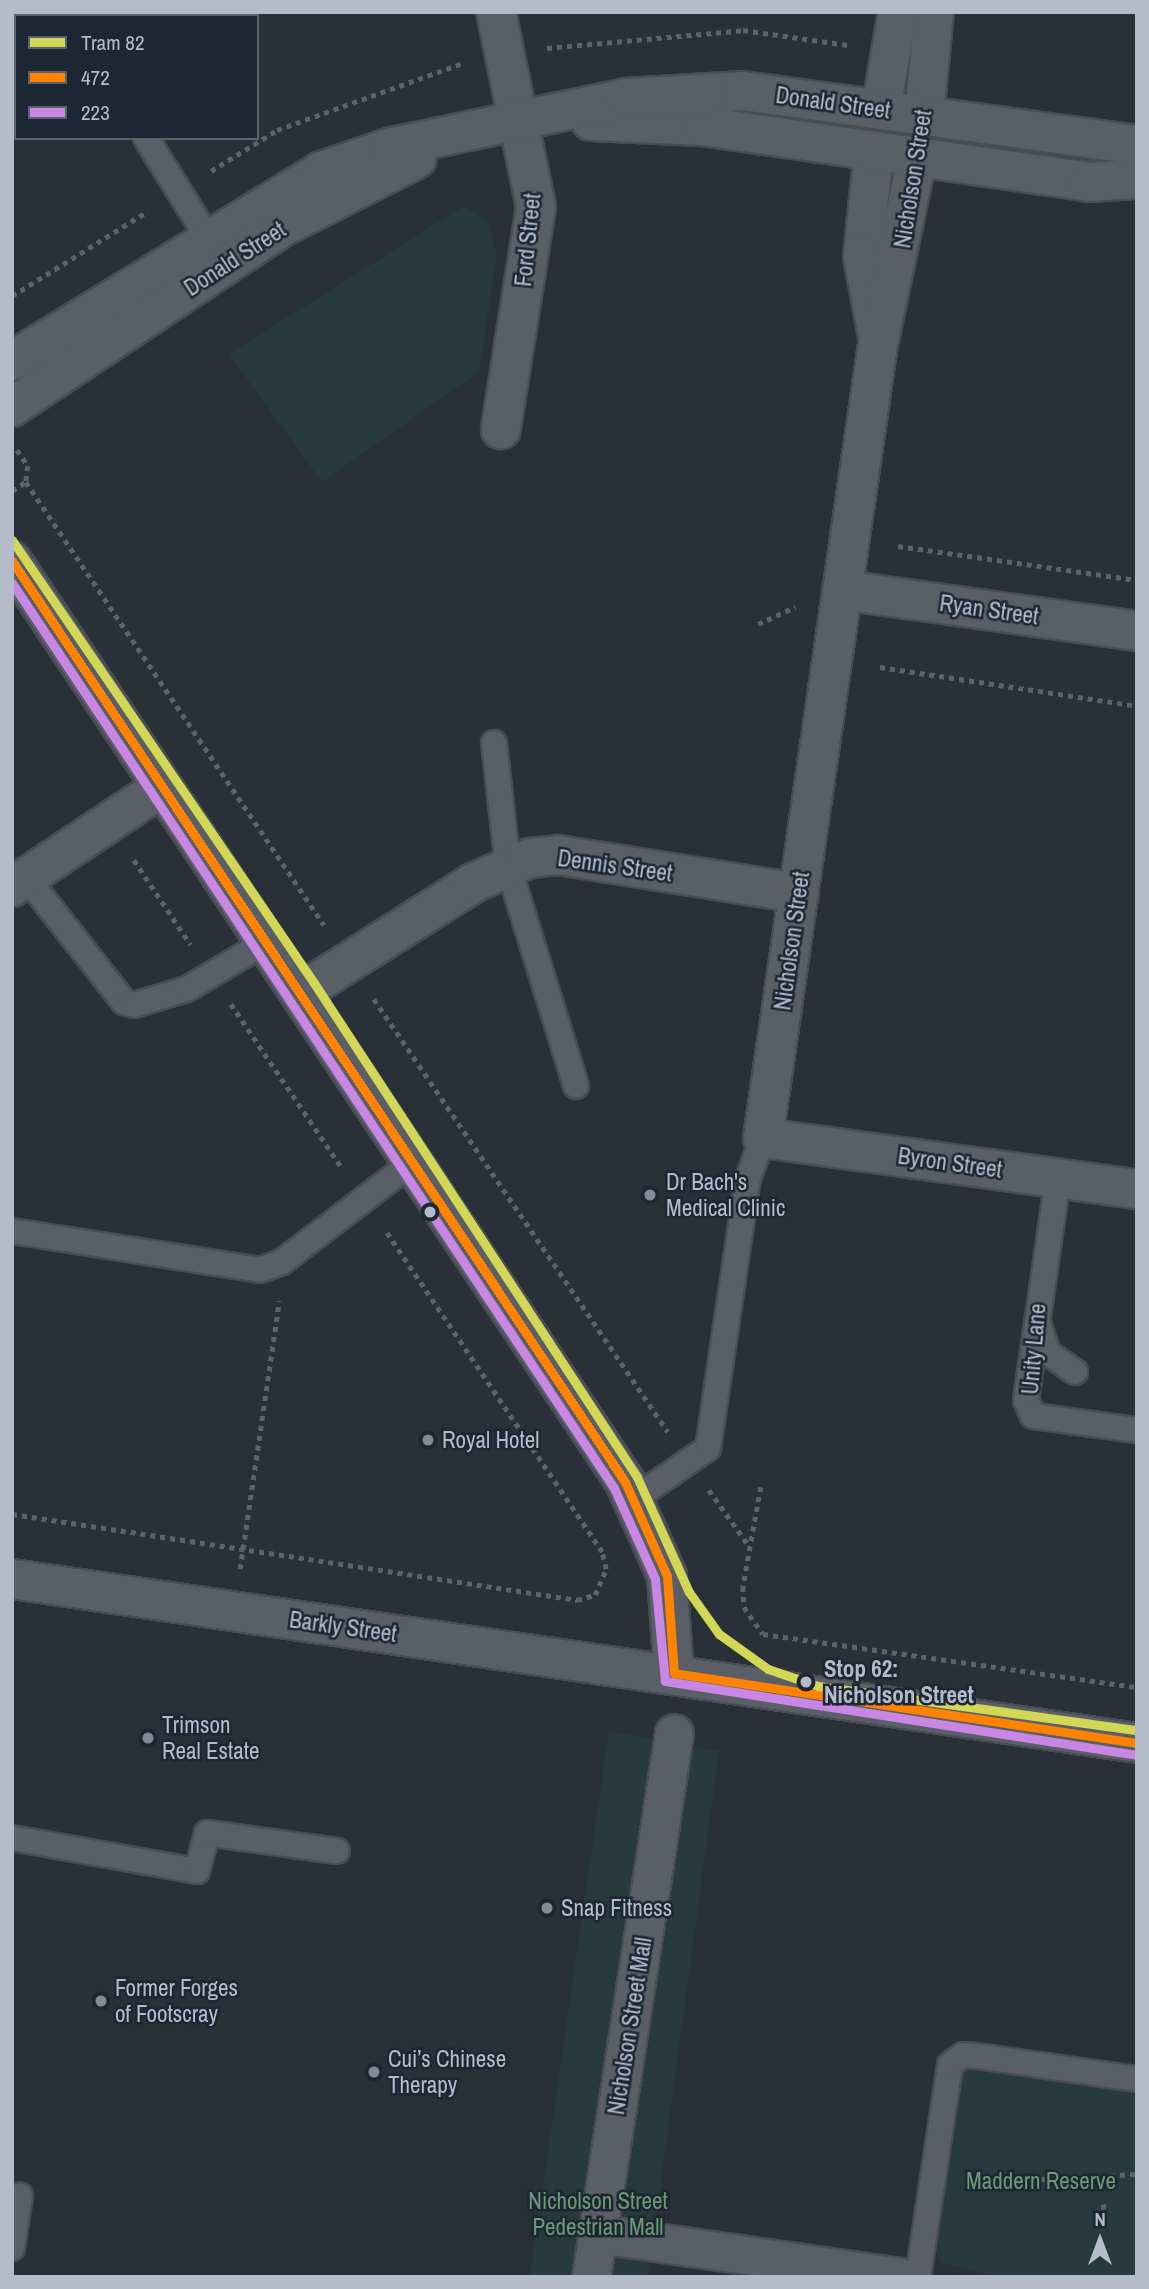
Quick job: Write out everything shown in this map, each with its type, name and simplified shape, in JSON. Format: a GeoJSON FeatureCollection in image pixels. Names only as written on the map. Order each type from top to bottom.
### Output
{"type":"FeatureCollection","features":[{"type":"Feature","properties":{"kind":"street","name":"Ford Street"},"geometry":{"type":"LineString","coordinates":[[496,12],[524,119],[536,207],[501,429]]}},
{"type":"Feature","properties":{"kind":"street","name":"Nicholson Street"},"geometry":{"type":"LineString","coordinates":[[878,344],[863,256],[874,150],[898,12]]}},
{"type":"Feature","properties":{"kind":"street","name":"Nicholson Street"},"geometry":{"type":"LineString","coordinates":[[763,1138],[878,344],[924,114],[933,12]]}},
{"type":"Feature","properties":{"kind":"street","name":"Donald Street"},"geometry":{"type":"LineString","coordinates":[[12,362],[208,238],[349,160],[524,119],[700,90],[924,114],[1137,145]]}},
{"type":"Feature","properties":{"kind":"street","name":"Donald Street"},"geometry":{"type":"LineString","coordinates":[[524,119],[702,126],[1089,182],[1137,179]]}},
{"type":"Feature","properties":{"kind":"street","name":"Donald Street"},"geometry":{"type":"LineString","coordinates":[[12,407],[280,228],[471,131]]}},
{"type":"Feature","properties":{"kind":"street"},"geometry":{"type":"LineString","coordinates":[[12,561],[634,1499],[670,1591],[674,1673]]}},
{"type":"Feature","properties":{"kind":"street","name":"Ryan Street"},"geometry":{"type":"LineString","coordinates":[[842,590],[1137,631]]}},
{"type":"Feature","properties":{"kind":"street"},"geometry":{"type":"LineString","coordinates":[[19,882],[162,787]]}},
{"type":"Feature","properties":{"kind":"street","name":"Dennis Street"},"geometry":{"type":"LineString","coordinates":[[300,993],[508,866],[558,855],[799,893]]}},
{"type":"Feature","properties":{"kind":"street","name":"Byron Street"},"geometry":{"type":"LineString","coordinates":[[763,1138],[1137,1189]]}},
{"type":"Feature","properties":{"kind":"street","name":"Barkly Street"},"geometry":{"type":"LineString","coordinates":[[12,1580],[674,1673],[1137,1743]]}},
{"type":"Feature","properties":{"kind":"street","name":"Nicholson Street Mall"},"geometry":{"type":"LineString","coordinates":[[591,2277],[674,1733]]}},
{"type":"Feature","properties":{"kind":"street"},"geometry":{"type":"LineString","coordinates":[[598,2234],[900,2277]]}},
{"type":"Feature","properties":{"kind":"lane"},"geometry":{"type":"LineString","coordinates":[[147,140],[208,238]]}},
{"type":"Feature","properties":{"kind":"lane"},"geometry":{"type":"LineString","coordinates":[[494,743],[508,866],[576,1086]]}},
{"type":"Feature","properties":{"kind":"lane"},"geometry":{"type":"LineString","coordinates":[[19,882],[124,1002],[153,1002],[211,975],[266,942]]}},
{"type":"Feature","properties":{"kind":"lane","name":"Nicholson Street"},"geometry":{"type":"LineString","coordinates":[[634,1499],[708,1448],[748,1178],[763,1138]]}},
{"type":"Feature","properties":{"kind":"lane"},"geometry":{"type":"LineString","coordinates":[[12,1231],[260,1270],[282,1262],[413,1163]]}},
{"type":"Feature","properties":{"kind":"lane","name":"Unity Lane"},"geometry":{"type":"LineString","coordinates":[[1058,1178],[1036,1312],[1026,1400],[1033,1416],[1137,1430]]}},
{"type":"Feature","properties":{"kind":"lane"},"geometry":{"type":"LineString","coordinates":[[1036,1312],[1048,1353],[1075,1372]]}},
{"type":"Feature","properties":{"kind":"lane"},"geometry":{"type":"LineString","coordinates":[[12,1838],[197,1871],[207,1833],[337,1852]]}},
{"type":"Feature","properties":{"kind":"lane"},"geometry":{"type":"LineString","coordinates":[[918,2277],[950,2065],[963,2055],[1137,2079]]}},
{"type":"Feature","properties":{"kind":"lane"},"geometry":{"type":"LineString","coordinates":[[12,2248],[20,2196]]}},
{"type":"Feature","properties":{"kind":"path"},"geometry":{"type":"LineString","coordinates":[[12,443],[28,466],[26,482],[674,1441]]}},
{"type":"Feature","properties":{"kind":"path"},"geometry":{"type":"LineString","coordinates":[[12,491],[26,482]]}},
{"type":"Feature","properties":{"kind":"path"},"geometry":{"type":"LineString","coordinates":[[898,545],[1137,580]]}},
{"type":"Feature","properties":{"kind":"path"},"geometry":{"type":"LineString","coordinates":[[880,667],[1137,706]]}},
{"type":"Feature","properties":{"kind":"path"},"geometry":{"type":"LineString","coordinates":[[12,1514],[577,1600],[595,1595],[602,1581],[602,1552],[134,860]]}},
{"type":"Feature","properties":{"kind":"path"},"geometry":{"type":"LineString","coordinates":[[234,1612],[282,1262]]}},
{"type":"Feature","properties":{"kind":"path"},"geometry":{"type":"LineString","coordinates":[[700,1476],[747,1544]]}},
{"type":"Feature","properties":{"kind":"path"},"geometry":{"type":"LineString","coordinates":[[761,1487],[747,1544],[744,1607],[763,1634],[1137,1687]]}},
{"type":"Feature","properties":{"kind":"path"},"geometry":{"type":"LineString","coordinates":[[932,2184],[1137,2174]]}},
{"type":"Feature","properties":{"kind":"green space"},"geometry":{"type":"Polygon","coordinates":[[[464,206],[487,220],[497,254],[479,372],[322,482],[229,354],[464,206]]]}},
{"type":"Feature","properties":{"kind":"green space","name":"Nicholson Street Pedestrian Mall"},"geometry":{"type":"Polygon","coordinates":[[[609,1731],[719,1751],[648,2277],[530,2277],[609,1731]]]}},
{"type":"Feature","properties":{"kind":"green space","name":"Maddern Reserve"},"geometry":{"type":"Polygon","coordinates":[[[967,2067],[1137,2092],[1137,2277],[998,2277],[941,2263],[936,2252],[953,2105],[960,2069],[967,2067]]]}},
{"type":"Feature","properties":{"kind":"tram line","name":"82"},"geometry":{"type":"LineString","coordinates":[[12,540],[314,983],[637,1477],[689,1592],[719,1634],[768,1669],[818,1686],[1137,1730]]}},
{"type":"Feature","properties":{"kind":"transit line","name":"472"},"geometry":{"type":"LineString","coordinates":[[12,561],[625,1482],[667,1576],[674,1673]]}},
{"type":"Feature","properties":{"kind":"transit line","name":"223"},"geometry":{"type":"LineString","coordinates":[[12,583],[614,1488],[655,1579],[665,1681],[1135,1755]]}},
{"type":"Feature","properties":{"kind":"transit line","name":"472"},"geometry":{"type":"LineString","coordinates":[[674,1673],[1137,1743]]}},
{"type":"Feature","properties":{"kind":"place","name":"Dr Bach's Medical Clinic"},"geometry":{"type":"Point","coordinates":[650,1195]}},
{"type":"Feature","properties":{"kind":"place","name":"Royal Hotel"},"geometry":{"type":"Point","coordinates":[428,1440]}},
{"type":"Feature","properties":{"kind":"place","name":"Stop 62: Nicholson Street"},"geometry":{"type":"Point","coordinates":[806,1682]}},
{"type":"Feature","properties":{"kind":"place","name":"Trimson Real Estate"},"geometry":{"type":"Point","coordinates":[148,1738]}},
{"type":"Feature","properties":{"kind":"place","name":"Snap Fitness"},"geometry":{"type":"Point","coordinates":[547,1908]}},
{"type":"Feature","properties":{"kind":"place","name":"Former Forges of Footscray"},"geometry":{"type":"Point","coordinates":[101,2001]}},
{"type":"Feature","properties":{"kind":"place","name":"Cui’s Chinese Therapy"},"geometry":{"type":"Point","coordinates":[374,2072]}}]}
